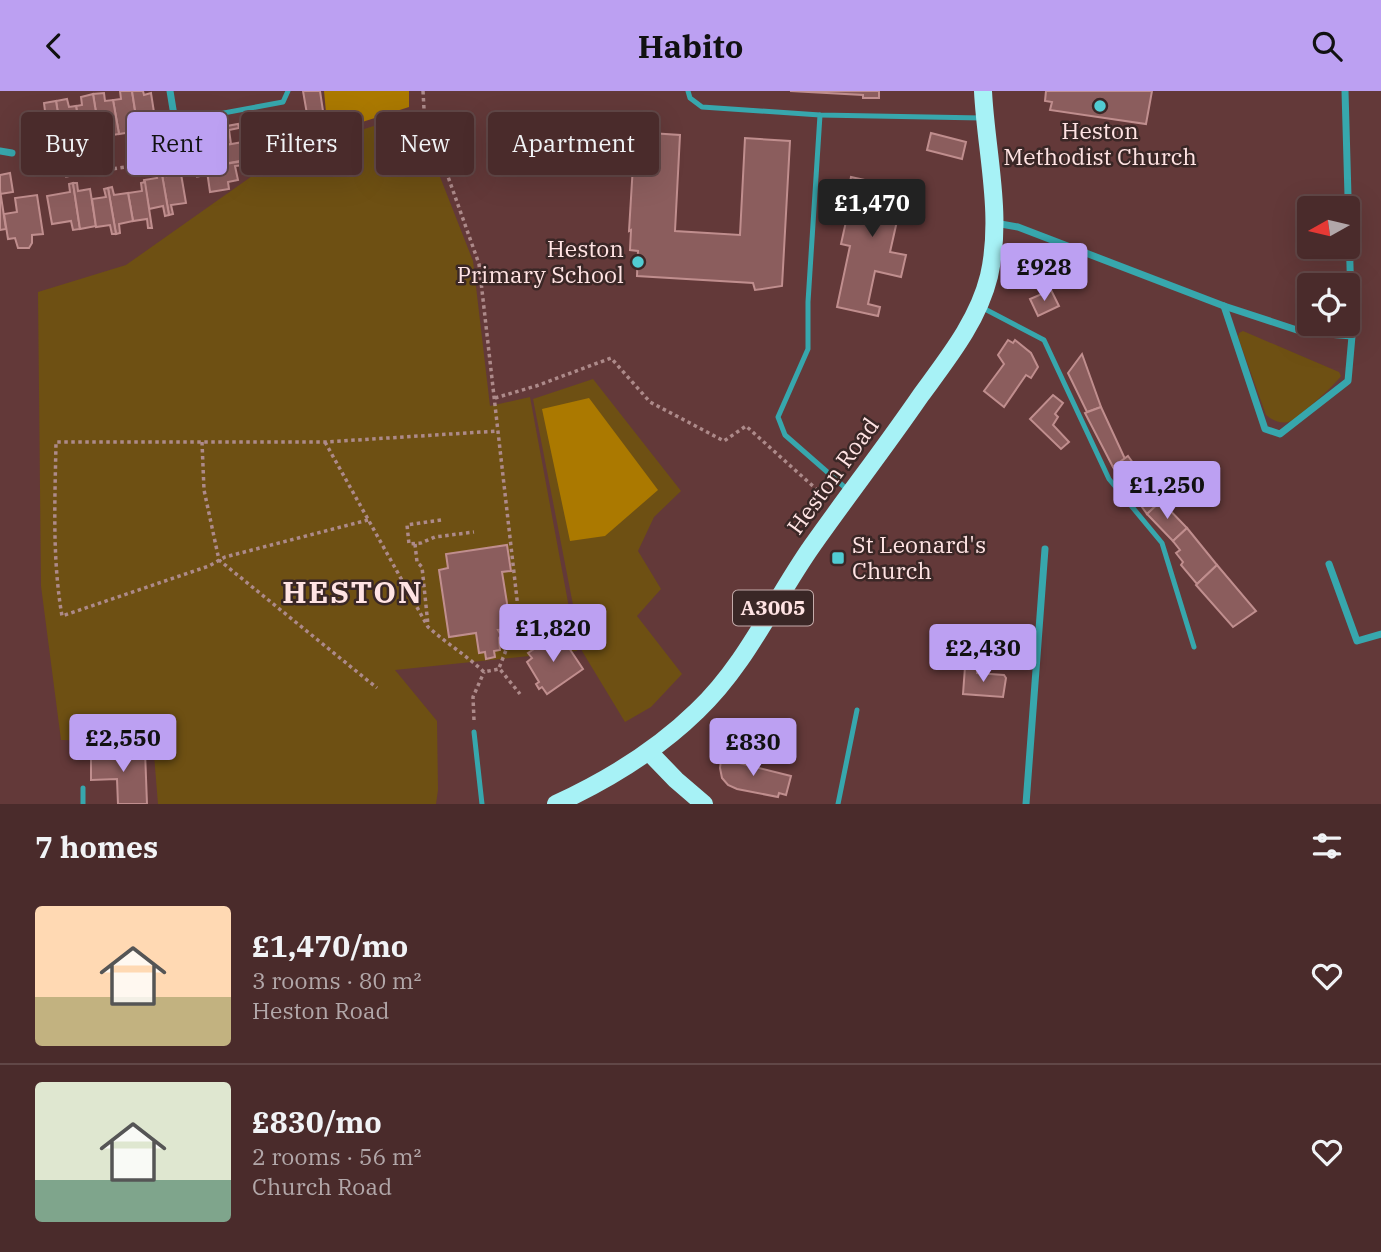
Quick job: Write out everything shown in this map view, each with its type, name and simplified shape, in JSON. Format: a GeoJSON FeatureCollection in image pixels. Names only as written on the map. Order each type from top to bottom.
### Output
{"type":"FeatureCollection","features":[{"type":"Feature","properties":{"kind":"main road","name":"Heston Road"},"geometry":{"type":"LineString","coordinates":[[556,804],[584,792],[649,752],[699,710],[734,668],[811,548],[959,343],[979,305],[993,252],[995,223],[983,91]]}},
{"type":"Feature","properties":{"kind":"main road"},"geometry":{"type":"LineString","coordinates":[[649,752],[676,781],[704,804]]}},
{"type":"Feature","properties":{"kind":"street"},"geometry":{"type":"LineString","coordinates":[[170,91],[174,112]]}},
{"type":"Feature","properties":{"kind":"street"},"geometry":{"type":"LineString","coordinates":[[1345,91],[1350,273]]}},
{"type":"Feature","properties":{"kind":"street"},"geometry":{"type":"LineString","coordinates":[[0,151],[12,153]]}},
{"type":"Feature","properties":{"kind":"street"},"geometry":{"type":"LineString","coordinates":[[995,223],[1018,226],[1224,306],[1297,330]]}},
{"type":"Feature","properties":{"kind":"street"},"geometry":{"type":"LineString","coordinates":[[1224,306],[1265,429],[1280,434],[1348,381],[1352,336]]}},
{"type":"Feature","properties":{"kind":"street"},"geometry":{"type":"LineString","coordinates":[[1026,804],[1045,549]]}},
{"type":"Feature","properties":{"kind":"street"},"geometry":{"type":"LineString","coordinates":[[1329,564],[1357,641],[1381,634]]}},
{"type":"Feature","properties":{"kind":"lane"},"geometry":{"type":"LineString","coordinates":[[227,112],[283,102],[288,91]]}},
{"type":"Feature","properties":{"kind":"lane"},"geometry":{"type":"LineString","coordinates":[[688,91],[691,98],[702,107],[820,115],[985,118]]}},
{"type":"Feature","properties":{"kind":"lane"},"geometry":{"type":"LineString","coordinates":[[820,115],[808,302],[808,349],[778,417],[785,435],[851,493]]}},
{"type":"Feature","properties":{"kind":"lane"},"geometry":{"type":"LineString","coordinates":[[979,305],[1044,340],[1109,479],[1163,543],[1194,647]]}},
{"type":"Feature","properties":{"kind":"lane"},"geometry":{"type":"LineString","coordinates":[[838,804],[857,711]]}},
{"type":"Feature","properties":{"kind":"lane"},"geometry":{"type":"LineString","coordinates":[[474,732],[482,804]]}},
{"type":"Feature","properties":{"kind":"lane"},"geometry":{"type":"LineString","coordinates":[[83,788],[83,804]]}},
{"type":"Feature","properties":{"kind":"path"},"geometry":{"type":"LineString","coordinates":[[423,91],[425,109],[480,264],[519,617],[499,668]]}},
{"type":"Feature","properties":{"kind":"path"},"geometry":{"type":"LineString","coordinates":[[65,176],[127,167]]}},
{"type":"Feature","properties":{"kind":"path"},"geometry":{"type":"LineString","coordinates":[[495,398],[611,358],[650,402],[724,441],[746,426],[839,509]]}},
{"type":"Feature","properties":{"kind":"path"},"geometry":{"type":"LineString","coordinates":[[368,520],[219,560],[209,566],[62,616],[54,548],[56,442],[326,442],[498,431]]}},
{"type":"Feature","properties":{"kind":"path"},"geometry":{"type":"LineString","coordinates":[[202,442],[204,490],[219,560],[377,688]]}},
{"type":"Feature","properties":{"kind":"path"},"geometry":{"type":"LineString","coordinates":[[326,442],[428,627],[450,646],[465,654],[484,672]]}},
{"type":"Feature","properties":{"kind":"path"},"geometry":{"type":"LineString","coordinates":[[441,520],[407,524],[409,544],[435,537],[474,532]]}},
{"type":"Feature","properties":{"kind":"path"},"geometry":{"type":"LineString","coordinates":[[415,544],[417,562],[422,567],[428,627]]}},
{"type":"Feature","properties":{"kind":"path"},"geometry":{"type":"LineString","coordinates":[[484,672],[499,668]]}},
{"type":"Feature","properties":{"kind":"path"},"geometry":{"type":"LineString","coordinates":[[499,668],[520,694]]}},
{"type":"Feature","properties":{"kind":"path"},"geometry":{"type":"LineString","coordinates":[[474,732],[473,697],[484,672]]}},
{"type":"Feature","properties":{"kind":"shaded area"},"geometry":{"type":"Polygon","coordinates":[[[324,91],[409,91],[409,107],[393,112],[376,112],[376,118],[362,122],[362,112],[326,112],[324,91]]]}},
{"type":"Feature","properties":{"kind":"shaded area"},"geometry":{"type":"Polygon","coordinates":[[[376,125],[376,175],[439,175],[473,261],[490,406],[530,397],[577,651],[395,670],[437,721],[436,804],[158,804],[153,742],[61,740],[41,586],[38,292],[126,265],[254,175],[362,175],[362,130],[376,125]]]}},
{"type":"Feature","properties":{"kind":"shaded area"},"geometry":{"type":"Polygon","coordinates":[[[1243,331],[1339,372],[1341,376],[1291,421],[1275,421],[1266,415],[1238,337],[1243,331]]]}},
{"type":"Feature","properties":{"kind":"shaded area"},"geometry":{"type":"Polygon","coordinates":[[[593,379],[681,491],[654,517],[638,551],[661,589],[637,616],[682,674],[651,707],[625,722],[582,651],[533,399],[593,379]]]}},
{"type":"Feature","properties":{"kind":"shaded area"},"geometry":{"type":"Polygon","coordinates":[[[589,398],[658,490],[605,536],[570,541],[542,409],[589,398]]]}},
{"type":"Feature","properties":{"kind":"building"},"geometry":{"type":"Polygon","coordinates":[[[120,91],[132,91],[135,112],[127,112],[127,133],[119,134],[113,100],[121,99],[120,91]]]}},
{"type":"Feature","properties":{"kind":"building"},"geometry":{"type":"Polygon","coordinates":[[[132,91],[143,91],[144,95],[151,93],[154,112],[135,112],[132,91]]]}},
{"type":"Feature","properties":{"kind":"building"},"geometry":{"type":"Polygon","coordinates":[[[303,91],[320,91],[323,111],[307,112],[303,91]]]}},
{"type":"Feature","properties":{"kind":"building"},"geometry":{"type":"Polygon","coordinates":[[[790,91],[879,91],[879,98],[863,98],[863,95],[790,91]]]}},
{"type":"Feature","properties":{"kind":"building","name":"Heston Methodist Church"},"geometry":{"type":"Polygon","coordinates":[[[1046,91],[1152,91],[1146,124],[1050,110],[1052,102],[1045,101],[1046,91]]]}},
{"type":"Feature","properties":{"kind":"building"},"geometry":{"type":"Polygon","coordinates":[[[104,93],[105,101],[113,100],[119,134],[113,135],[113,112],[96,112],[93,94],[104,93]]]}},
{"type":"Feature","properties":{"kind":"building"},"geometry":{"type":"Polygon","coordinates":[[[93,94],[96,112],[77,112],[76,106],[82,105],[81,97],[93,94]]]}},
{"type":"Feature","properties":{"kind":"building"},"geometry":{"type":"Polygon","coordinates":[[[67,99],[69,107],[76,106],[77,112],[58,112],[56,101],[67,99]]]}},
{"type":"Feature","properties":{"kind":"building"},"geometry":{"type":"Polygon","coordinates":[[[56,101],[58,112],[38,112],[45,111],[44,103],[56,101]]]}},
{"type":"Feature","properties":{"kind":"building"},"geometry":{"type":"Polygon","coordinates":[[[238,124],[239,128],[229,130],[231,144],[227,145],[227,126],[238,124]]]}},
{"type":"Feature","properties":{"kind":"building"},"geometry":{"type":"Polygon","coordinates":[[[931,133],[966,142],[962,159],[927,150],[931,133]]]}},
{"type":"Feature","properties":{"kind":"building"},"geometry":{"type":"Polygon","coordinates":[[[659,134],[680,135],[675,231],[740,235],[745,138],[790,141],[782,286],[755,290],[753,283],[637,276],[638,251],[630,250],[631,230],[629,231],[632,175],[659,175],[659,134]]]}},
{"type":"Feature","properties":{"kind":"building"},"geometry":{"type":"Polygon","coordinates":[[[241,142],[241,161],[227,163],[227,145],[241,142]]]}},
{"type":"Feature","properties":{"kind":"building"},"geometry":{"type":"Polygon","coordinates":[[[241,161],[241,165],[235,166],[238,180],[228,182],[229,189],[210,192],[208,175],[227,175],[227,164],[241,161]]]}},
{"type":"Feature","properties":{"kind":"building"},"geometry":{"type":"Polygon","coordinates":[[[10,173],[13,192],[0,194],[0,175],[10,173]]]}},
{"type":"Feature","properties":{"kind":"building"},"geometry":{"type":"Polygon","coordinates":[[[156,175],[162,175],[169,215],[165,216],[163,206],[149,209],[144,180],[157,178],[156,175]]]}},
{"type":"Feature","properties":{"kind":"building"},"geometry":{"type":"Polygon","coordinates":[[[162,175],[181,175],[186,203],[171,205],[173,214],[169,215],[162,175]]]}},
{"type":"Feature","properties":{"kind":"building"},"geometry":{"type":"Polygon","coordinates":[[[851,177],[920,192],[915,214],[909,213],[907,223],[897,221],[890,252],[906,255],[901,277],[875,271],[868,304],[880,307],[878,316],[837,307],[850,246],[841,244],[851,199],[847,198],[851,177]]]}},
{"type":"Feature","properties":{"kind":"building"},"geometry":{"type":"Polygon","coordinates":[[[145,182],[152,228],[148,228],[147,219],[133,221],[128,193],[142,191],[141,183],[145,182]]]}},
{"type":"Feature","properties":{"kind":"building"},"geometry":{"type":"Polygon","coordinates":[[[73,183],[80,229],[73,230],[71,221],[52,224],[47,196],[70,192],[69,184],[73,183]]]}},
{"type":"Feature","properties":{"kind":"building"},"geometry":{"type":"Polygon","coordinates":[[[73,183],[77,183],[78,191],[90,189],[96,226],[80,229],[73,183]]]}},
{"type":"Feature","properties":{"kind":"building"},"geometry":{"type":"Polygon","coordinates":[[[112,187],[114,195],[128,193],[133,221],[119,224],[120,233],[116,234],[108,188],[112,187]]]}},
{"type":"Feature","properties":{"kind":"building"},"geometry":{"type":"Polygon","coordinates":[[[108,188],[116,234],[112,234],[110,225],[96,227],[92,199],[106,197],[104,189],[108,188]]]}},
{"type":"Feature","properties":{"kind":"building"},"geometry":{"type":"Polygon","coordinates":[[[0,190],[6,229],[0,230],[0,190]]]}},
{"type":"Feature","properties":{"kind":"building"},"geometry":{"type":"Polygon","coordinates":[[[37,195],[43,234],[32,235],[29,248],[18,248],[15,238],[8,239],[4,214],[17,212],[15,198],[37,195]]]}},
{"type":"Feature","properties":{"kind":"building"},"geometry":{"type":"Polygon","coordinates":[[[1051,290],[1059,306],[1038,316],[1030,299],[1051,290]]]}},
{"type":"Feature","properties":{"kind":"building"},"geometry":{"type":"Polygon","coordinates":[[[1008,340],[1013,343],[1015,340],[1031,353],[1038,367],[1031,378],[1026,375],[1004,407],[984,391],[1004,364],[998,355],[1008,340]]]}},
{"type":"Feature","properties":{"kind":"building"},"geometry":{"type":"Polygon","coordinates":[[[1082,354],[1101,407],[1087,412],[1068,373],[1082,354]]]}},
{"type":"Feature","properties":{"kind":"building"},"geometry":{"type":"Polygon","coordinates":[[[1053,395],[1063,403],[1055,414],[1058,417],[1053,425],[1069,442],[1061,449],[1030,419],[1053,395]]]}},
{"type":"Feature","properties":{"kind":"building"},"geometry":{"type":"Polygon","coordinates":[[[1101,407],[1125,459],[1113,467],[1085,413],[1101,407]]]}},
{"type":"Feature","properties":{"kind":"building"},"geometry":{"type":"Polygon","coordinates":[[[1128,456],[1161,501],[1147,514],[1113,467],[1128,456]]]}},
{"type":"Feature","properties":{"kind":"building"},"geometry":{"type":"Polygon","coordinates":[[[1161,501],[1187,528],[1173,541],[1147,514],[1161,501]]]}},
{"type":"Feature","properties":{"kind":"building"},"geometry":{"type":"Polygon","coordinates":[[[1187,528],[1217,565],[1197,584],[1181,565],[1183,562],[1176,553],[1180,550],[1173,541],[1187,528]]]}},
{"type":"Feature","properties":{"kind":"building"},"geometry":{"type":"Polygon","coordinates":[[[507,545],[511,571],[502,572],[511,628],[498,630],[501,635],[500,650],[494,651],[495,657],[486,659],[485,652],[479,653],[476,633],[449,637],[439,570],[448,568],[446,554],[507,545]]]}},
{"type":"Feature","properties":{"kind":"building"},"geometry":{"type":"Polygon","coordinates":[[[1217,565],[1256,611],[1233,627],[1196,585],[1217,565]]]}},
{"type":"Feature","properties":{"kind":"building"},"geometry":{"type":"Polygon","coordinates":[[[559,633],[583,669],[547,694],[536,684],[539,682],[527,662],[532,658],[528,653],[559,633]]]}},
{"type":"Feature","properties":{"kind":"building"},"geometry":{"type":"Polygon","coordinates":[[[965,667],[977,668],[977,673],[1004,675],[1006,678],[1003,697],[963,694],[965,667]]]}},
{"type":"Feature","properties":{"kind":"building"},"geometry":{"type":"Polygon","coordinates":[[[145,751],[147,804],[118,804],[117,779],[91,780],[91,752],[145,751]]]}},
{"type":"Feature","properties":{"kind":"building"},"geometry":{"type":"Polygon","coordinates":[[[722,751],[738,759],[735,762],[791,776],[786,795],[779,793],[778,797],[728,785],[722,778],[720,768],[722,751]]]}},
{"type":"Feature","properties":{"kind":"place","name":"Heston Methodist Church"},"geometry":{"type":"Point","coordinates":[1100,106]}},
{"type":"Feature","properties":{"kind":"place","name":"Heston Primary School"},"geometry":{"type":"Point","coordinates":[638,262]}},
{"type":"Feature","properties":{"kind":"place","name":"St Leonard's Church"},"geometry":{"type":"Point","coordinates":[838,558]}},
{"type":"Feature","properties":{"kind":"district","name":"HESTON"},"geometry":{"type":"Point","coordinates":[353,593]}}]}
